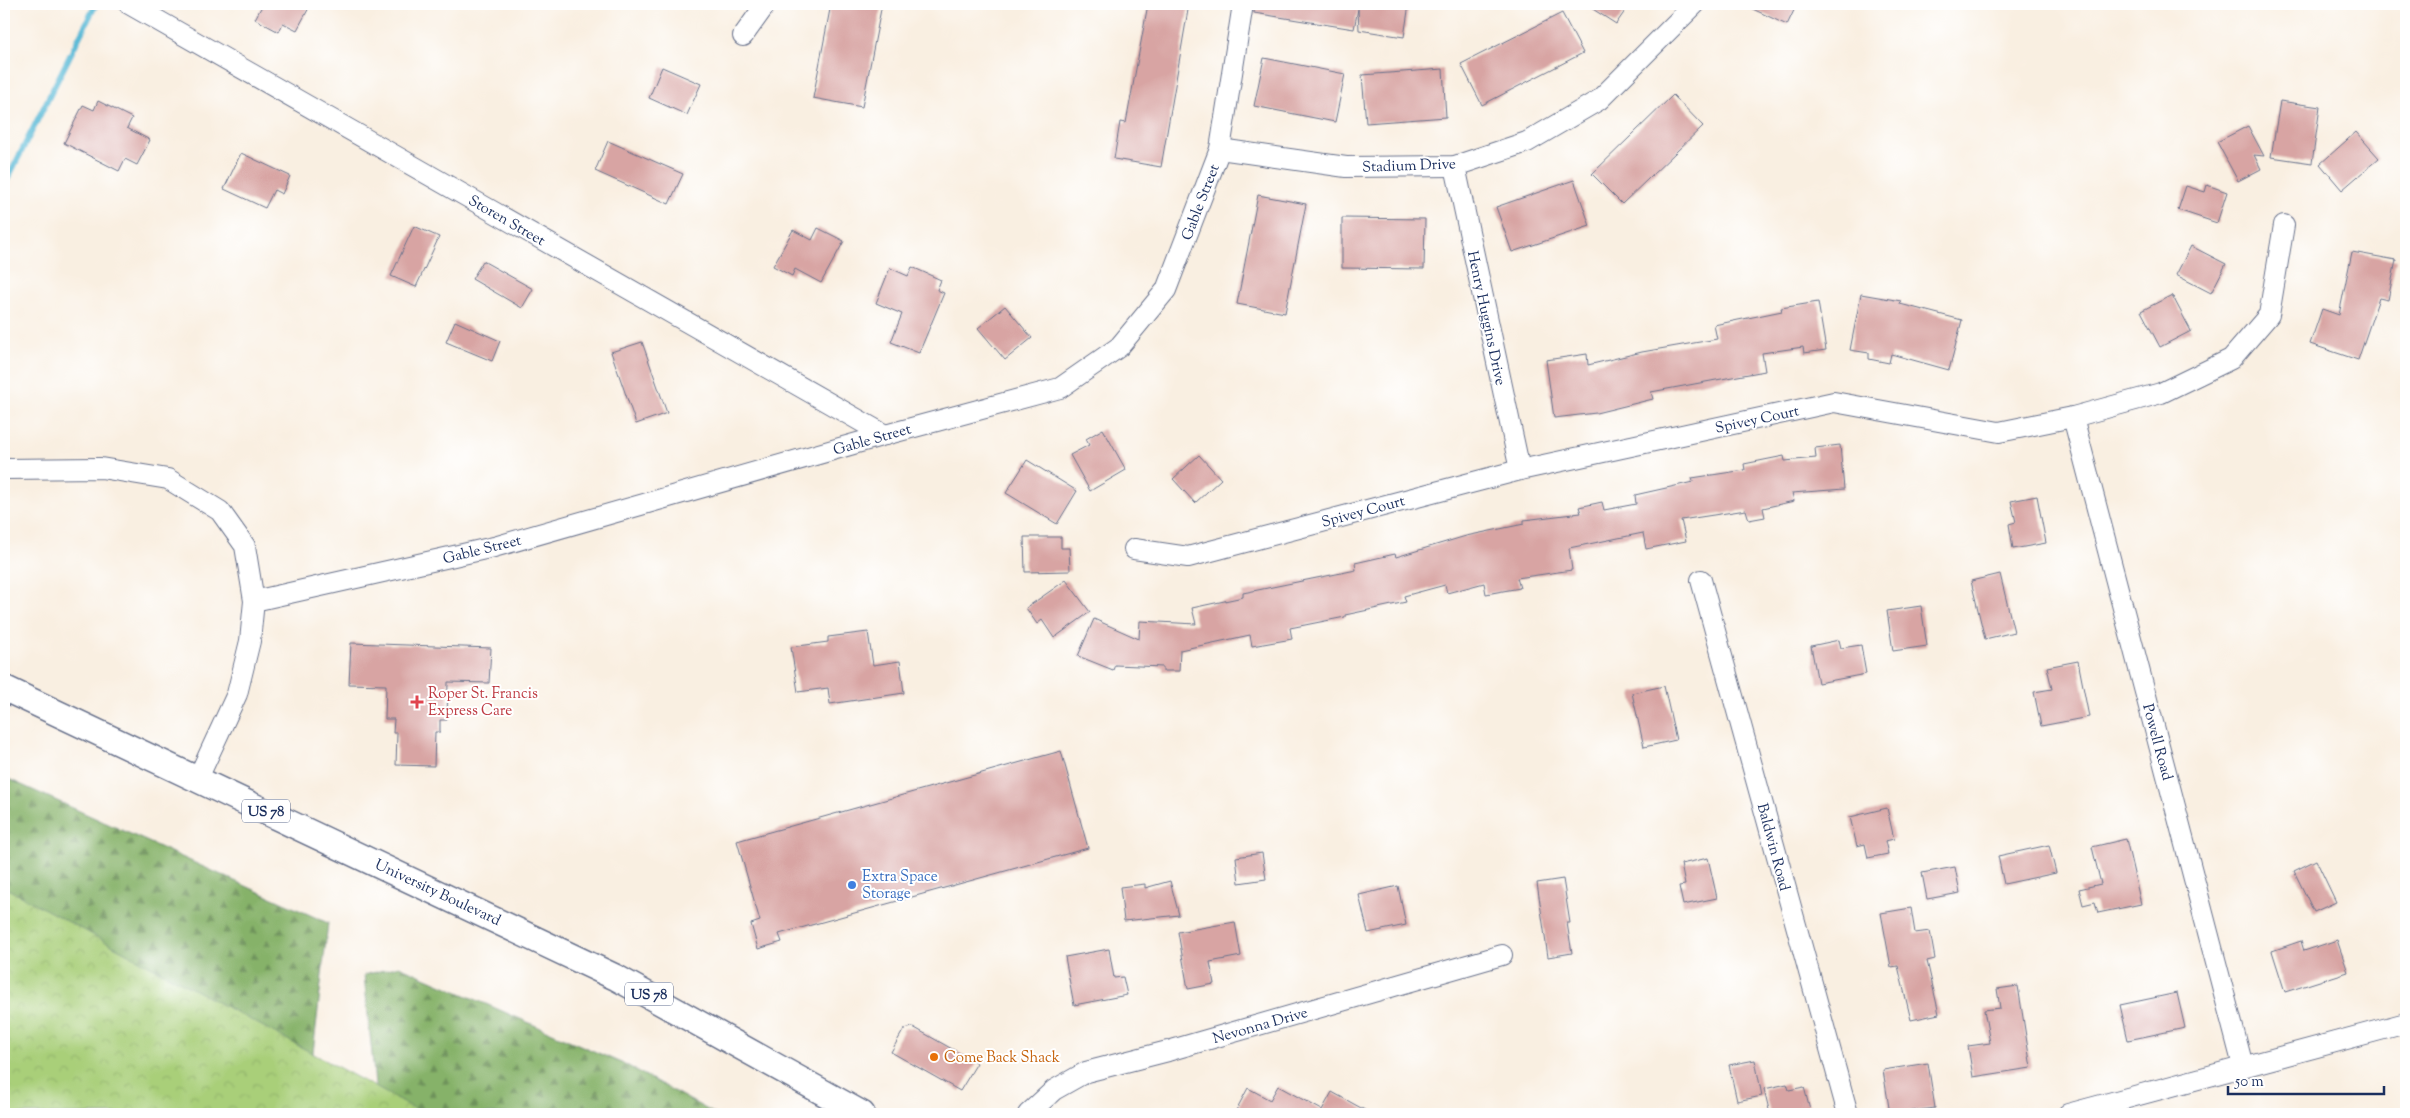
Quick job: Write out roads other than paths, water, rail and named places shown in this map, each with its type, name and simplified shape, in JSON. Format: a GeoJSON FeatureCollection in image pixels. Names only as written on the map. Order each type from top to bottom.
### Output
{"type":"FeatureCollection","features":[{"type":"Feature","properties":{"kind":"main road","name":"University Boulevard"},"geometry":{"type":"LineString","coordinates":[[4,688],[198,778],[645,992],[862,1114]]}},
{"type":"Feature","properties":{"kind":"street","name":"Storen Street"},"geometry":{"type":"LineString","coordinates":[[128,4],[885,435]]}},
{"type":"Feature","properties":{"kind":"street"},"geometry":{"type":"LineString","coordinates":[[744,36],[766,4]]}},
{"type":"Feature","properties":{"kind":"street","name":"Gable Street"},"geometry":{"type":"LineString","coordinates":[[254,601],[494,547],[885,435],[1060,388],[1119,347],[1166,290],[1220,149],[1243,4]]}},
{"type":"Feature","properties":{"kind":"street","name":"Stadium Drive"},"geometry":{"type":"LineString","coordinates":[[1220,149],[1346,167],[1455,166],[1527,142],[1599,100],[1695,4]]}},
{"type":"Feature","properties":{"kind":"street","name":"Henry Huggins Drive"},"geometry":{"type":"LineString","coordinates":[[1455,166],[1520,470]]}},
{"type":"Feature","properties":{"kind":"street","name":"Spivey Court"},"geometry":{"type":"LineString","coordinates":[[1134,549],[1188,557],[1520,470],[1834,402],[1999,432],[2073,417],[2162,393],[2231,359],[2269,315],[2284,224]]}},
{"type":"Feature","properties":{"kind":"street","name":"Powell Road"},"geometry":{"type":"LineString","coordinates":[[2073,417],[2243,1066]]}},
{"type":"Feature","properties":{"kind":"street"},"geometry":{"type":"LineString","coordinates":[[4,469],[101,468],[168,479],[220,511],[245,546],[254,601],[250,641],[237,694],[198,778]]}},
{"type":"Feature","properties":{"kind":"street","name":"Baldwin Road"},"geometry":{"type":"LineString","coordinates":[[1700,580],[1848,1114]]}},
{"type":"Feature","properties":{"kind":"street","name":"Nevonna Drive"},"geometry":{"type":"LineString","coordinates":[[1028,1114],[1054,1090],[1086,1072],[1178,1048],[1502,955]]}},
{"type":"Feature","properties":{"kind":"street"},"geometry":{"type":"LineString","coordinates":[[2068,1114],[2406,1023]]}},
{"type":"Feature","properties":{"kind":"waterway"},"geometry":{"type":"LineString","coordinates":[[4,186],[96,4]]}},
{"type":"Feature","properties":{"kind":"place","name":"Roper St. Francis Express Care"},"geometry":{"type":"Point","coordinates":[417,702]}},
{"type":"Feature","properties":{"kind":"place","name":"Extra Space Storage"},"geometry":{"type":"Point","coordinates":[852,885]}},
{"type":"Feature","properties":{"kind":"place","name":"Come Back Shack"},"geometry":{"type":"Point","coordinates":[934,1057]}}]}
